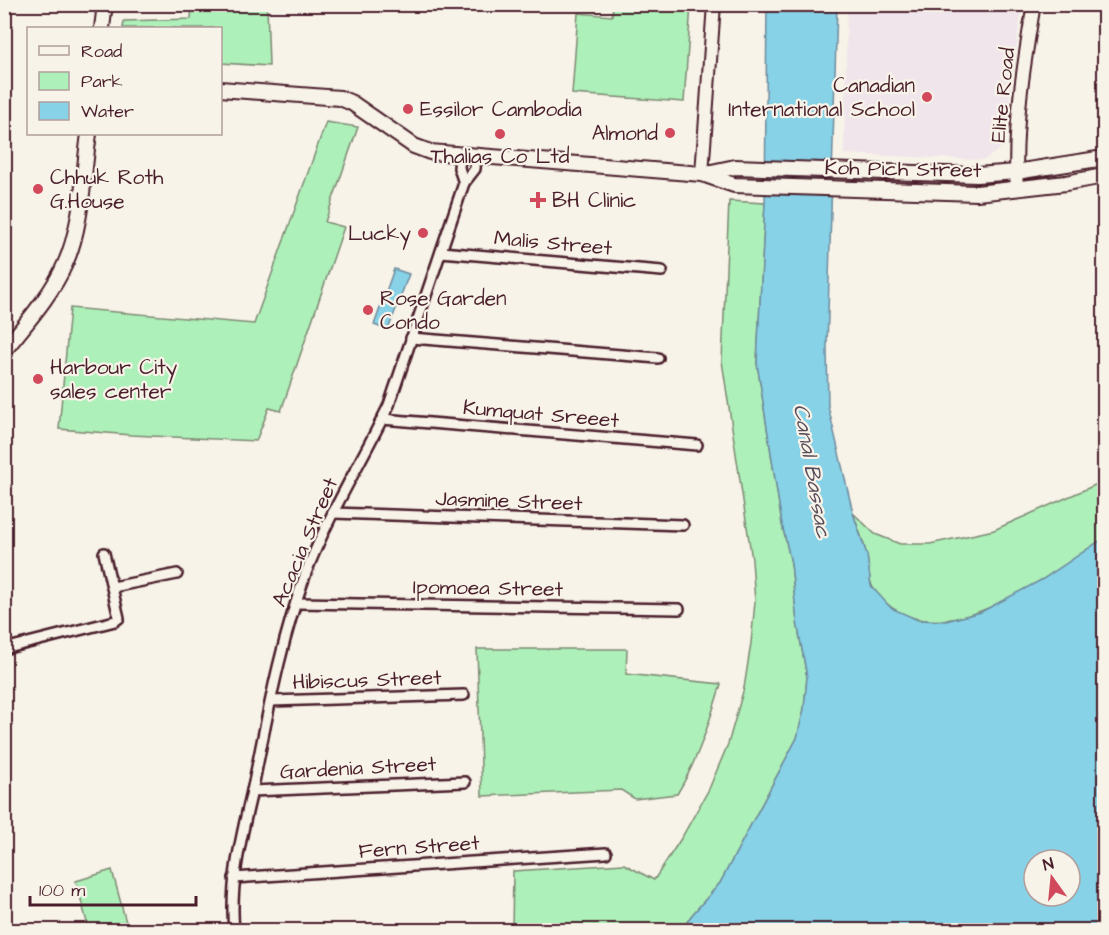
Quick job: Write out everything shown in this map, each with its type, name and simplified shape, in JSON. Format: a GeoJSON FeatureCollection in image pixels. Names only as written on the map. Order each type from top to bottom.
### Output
{"type":"FeatureCollection","features":[{"type":"Feature","properties":{"kind":"main road"},"geometry":{"type":"LineString","coordinates":[[102,27],[105,4]]}},
{"type":"Feature","properties":{"kind":"main road","name":"Koh Pich Street"},"geometry":{"type":"LineString","coordinates":[[222,89],[340,98],[414,146],[430,152],[702,174],[734,185],[958,193],[1017,189],[1104,176]]}},
{"type":"Feature","properties":{"kind":"main road"},"geometry":{"type":"LineString","coordinates":[[4,351],[56,280],[65,264],[77,220],[89,135]]}},
{"type":"Feature","properties":{"kind":"main road","name":"Koh Pich Street"},"geometry":{"type":"LineString","coordinates":[[702,174],[735,167],[977,175],[1016,172],[1104,158]]}},
{"type":"Feature","properties":{"kind":"street"},"geometry":{"type":"LineString","coordinates":[[702,174],[714,4]]}},
{"type":"Feature","properties":{"kind":"street","name":"Elite Road"},"geometry":{"type":"LineString","coordinates":[[1017,189],[1016,172],[1024,81],[1034,4]]}},
{"type":"Feature","properties":{"kind":"street","name":"Acacia Street"},"geometry":{"type":"LineString","coordinates":[[460,155],[459,168],[464,183]]}},
{"type":"Feature","properties":{"kind":"street","name":"Acacia Street"},"geometry":{"type":"LineString","coordinates":[[234,930],[234,878],[281,655],[296,603],[333,513],[382,419],[464,183],[475,169],[476,156]]}},
{"type":"Feature","properties":{"kind":"street","name":"Malis Street"},"geometry":{"type":"LineString","coordinates":[[441,252],[662,271]]}},
{"type":"Feature","properties":{"kind":"street"},"geometry":{"type":"LineString","coordinates":[[411,338],[658,358]]}},
{"type":"Feature","properties":{"kind":"street","name":"Kumquat Sreeet"},"geometry":{"type":"LineString","coordinates":[[382,419],[697,445]]}},
{"type":"Feature","properties":{"kind":"street","name":"Jasmine Street"},"geometry":{"type":"LineString","coordinates":[[333,513],[683,525]]}},
{"type":"Feature","properties":{"kind":"street"},"geometry":{"type":"LineString","coordinates":[[4,649],[115,621],[119,618],[104,553]]}},
{"type":"Feature","properties":{"kind":"street"},"geometry":{"type":"LineString","coordinates":[[112,587],[177,574]]}},
{"type":"Feature","properties":{"kind":"street","name":"Ipomoea Street"},"geometry":{"type":"LineString","coordinates":[[296,603],[679,609]]}},
{"type":"Feature","properties":{"kind":"street","name":"Hibiscus Street"},"geometry":{"type":"LineString","coordinates":[[271,701],[464,695]]}},
{"type":"Feature","properties":{"kind":"street","name":"Gardenia Street"},"geometry":{"type":"LineString","coordinates":[[252,791],[465,782]]}},
{"type":"Feature","properties":{"kind":"street","name":"Fern Street"},"geometry":{"type":"LineString","coordinates":[[234,878],[606,853]]}},
{"type":"Feature","properties":{"kind":"shaded area","name":"Canadian International School"},"geometry":{"type":"Polygon","coordinates":[[[847,5],[1022,5],[1003,147],[984,160],[844,154],[847,5]]]}},
{"type":"Feature","properties":{"kind":"green space"},"geometry":{"type":"Polygon","coordinates":[[[192,5],[267,5],[269,66],[222,63],[222,27],[123,27],[124,21],[191,19],[192,5]]]}},
{"type":"Feature","properties":{"kind":"green space"},"geometry":{"type":"Polygon","coordinates":[[[613,5],[691,5],[684,102],[572,94],[578,13],[612,16],[613,5]]]}},
{"type":"Feature","properties":{"kind":"green space"},"geometry":{"type":"Polygon","coordinates":[[[326,122],[358,127],[325,222],[344,227],[281,411],[269,408],[256,441],[59,429],[70,308],[254,324],[326,122]]]}},
{"type":"Feature","properties":{"kind":"green space"},"geometry":{"type":"Polygon","coordinates":[[[729,201],[765,203],[757,363],[782,524],[791,563],[797,622],[807,677],[804,709],[797,738],[720,883],[691,916],[682,930],[512,930],[513,871],[624,864],[654,880],[709,789],[728,744],[744,688],[755,602],[752,560],[722,361],[729,201]]]}},
{"type":"Feature","properties":{"kind":"green space"},"geometry":{"type":"Polygon","coordinates":[[[1104,481],[1104,538],[1021,592],[988,608],[956,618],[925,620],[897,611],[871,585],[866,551],[853,513],[875,534],[900,544],[930,544],[994,530],[1104,481]]]}},
{"type":"Feature","properties":{"kind":"green space"},"geometry":{"type":"Polygon","coordinates":[[[477,649],[627,649],[626,674],[721,684],[697,755],[677,794],[635,799],[621,790],[482,796],[477,649]]]}},
{"type":"Feature","properties":{"kind":"green space"},"geometry":{"type":"Polygon","coordinates":[[[112,870],[127,926],[112,930],[89,930],[76,881],[112,870]]]}},
{"type":"Feature","properties":{"kind":"water","name":"Canal Bassac"},"geometry":{"type":"Polygon","coordinates":[[[767,5],[837,5],[827,348],[828,406],[853,513],[867,555],[871,586],[891,608],[918,620],[946,621],[981,612],[1043,579],[1104,538],[1104,930],[682,930],[691,916],[720,883],[797,738],[804,709],[807,677],[797,622],[791,563],[782,524],[757,363],[765,203],[767,5]]]}},
{"type":"Feature","properties":{"kind":"water"},"geometry":{"type":"Polygon","coordinates":[[[394,269],[409,274],[388,330],[374,325],[394,269]]]}},
{"type":"Feature","properties":{"kind":"place","name":"Canadian International School"},"geometry":{"type":"Point","coordinates":[927,97]}},
{"type":"Feature","properties":{"kind":"place","name":"Essilor Cambodia"},"geometry":{"type":"Point","coordinates":[408,109]}},
{"type":"Feature","properties":{"kind":"place","name":"Almond"},"geometry":{"type":"Point","coordinates":[670,133]}},
{"type":"Feature","properties":{"kind":"place","name":"Thalias Co Ltd"},"geometry":{"type":"Point","coordinates":[500,134]}},
{"type":"Feature","properties":{"kind":"place","name":"Chhuk Roth G.House"},"geometry":{"type":"Point","coordinates":[38,189]}},
{"type":"Feature","properties":{"kind":"place","name":"BH Clinic"},"geometry":{"type":"Point","coordinates":[538,200]}},
{"type":"Feature","properties":{"kind":"place","name":"Lucky"},"geometry":{"type":"Point","coordinates":[423,233]}},
{"type":"Feature","properties":{"kind":"place","name":"Rose Garden Condo"},"geometry":{"type":"Point","coordinates":[368,310]}},
{"type":"Feature","properties":{"kind":"place","name":"Harbour City sales center"},"geometry":{"type":"Point","coordinates":[38,379]}}]}
